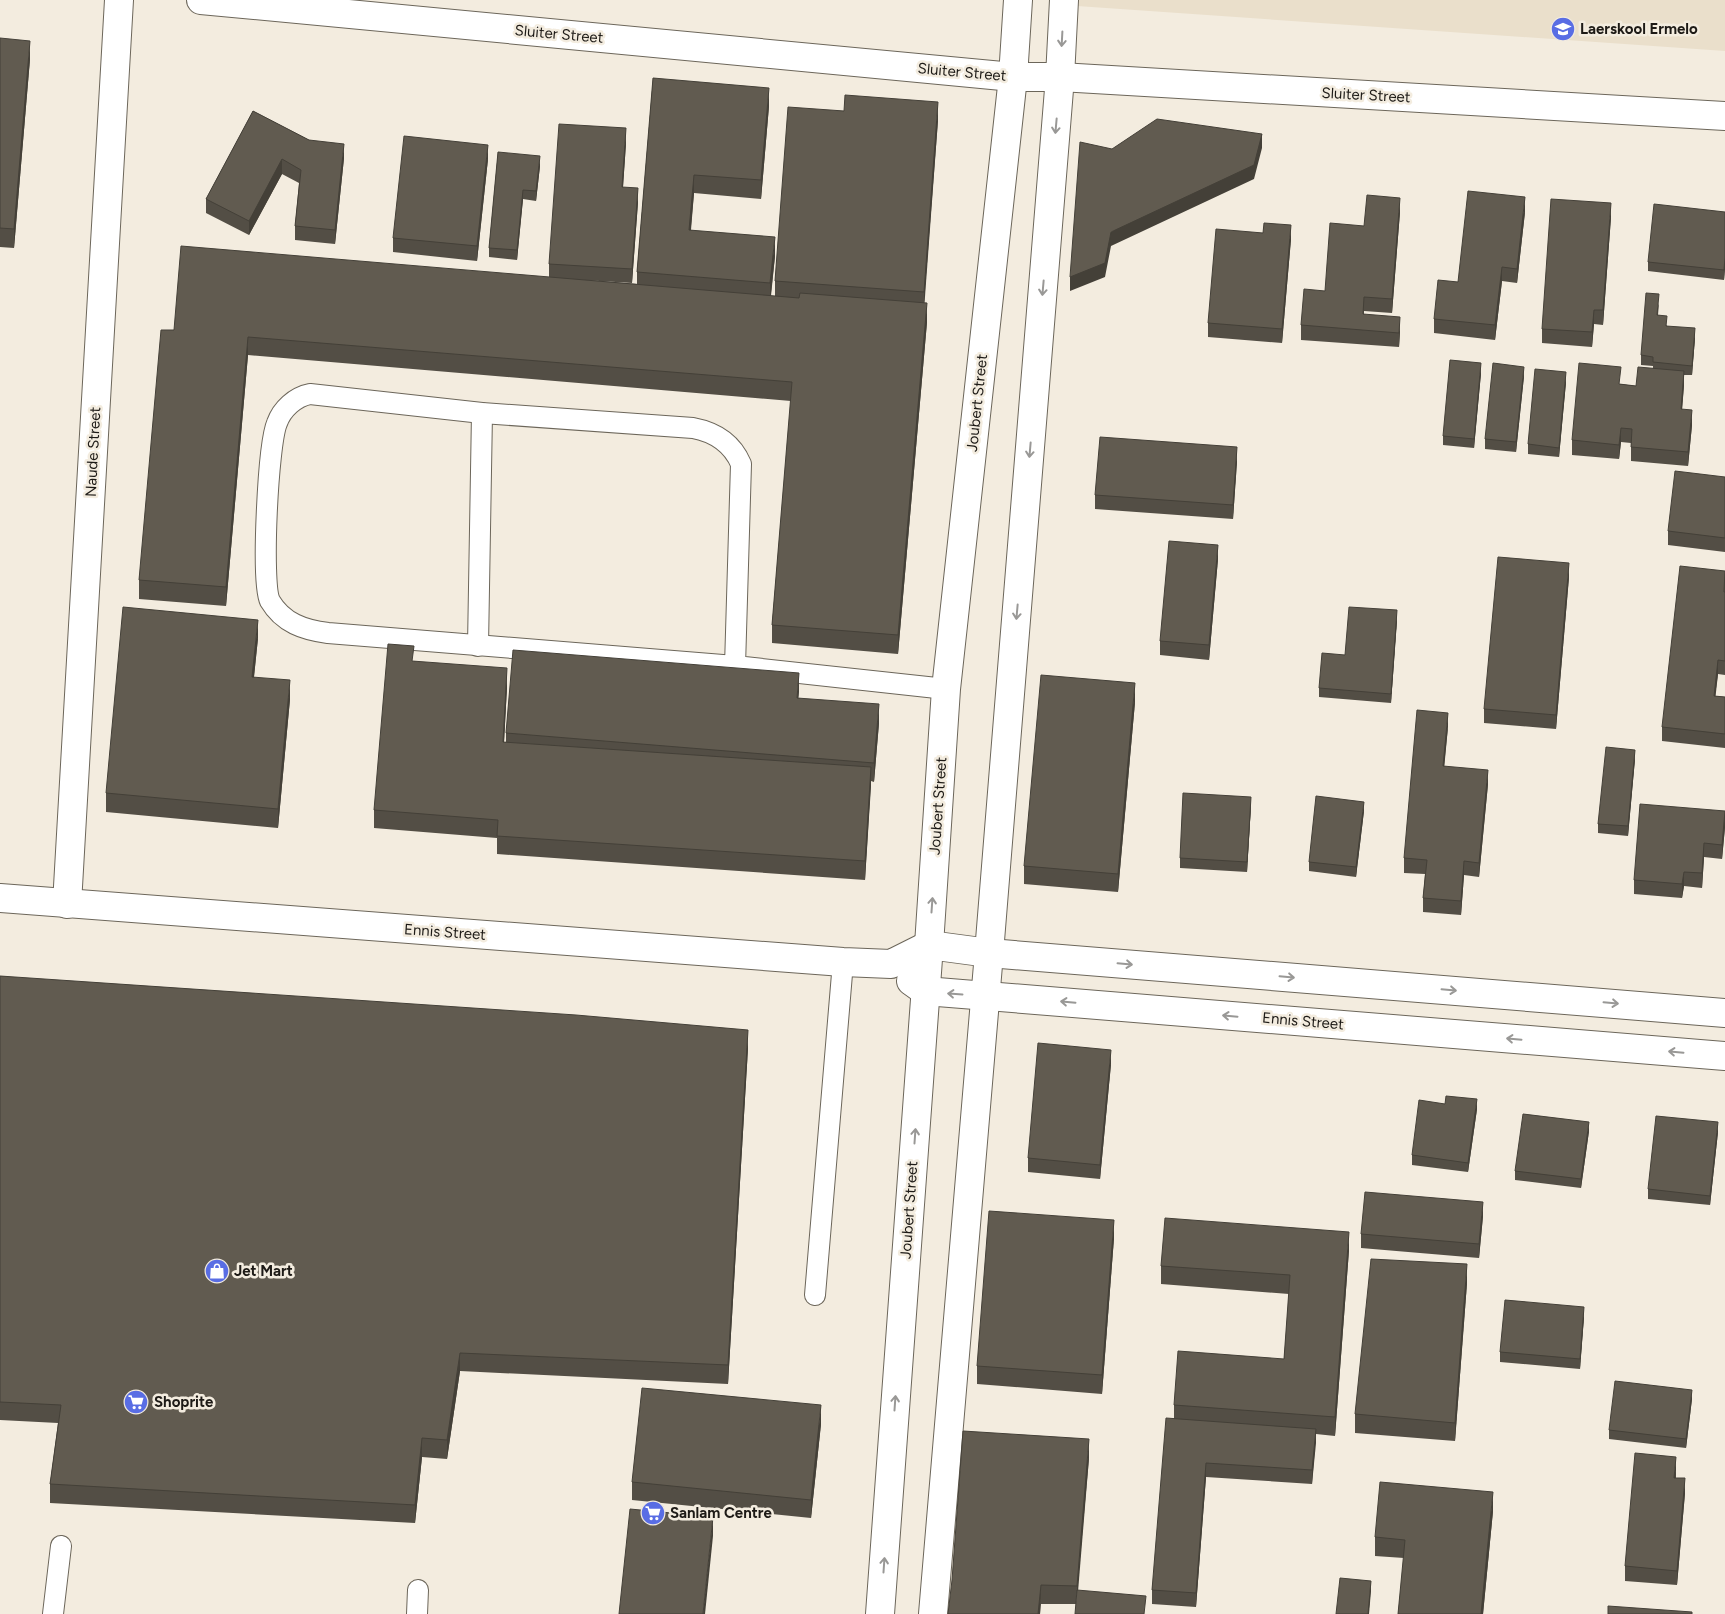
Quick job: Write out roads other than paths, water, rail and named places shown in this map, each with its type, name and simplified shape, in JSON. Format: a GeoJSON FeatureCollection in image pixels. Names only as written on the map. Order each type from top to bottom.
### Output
{"type":"FeatureCollection","features":[{"type":"Feature","properties":{"kind":"street","name":"Naude Street"},"geometry":{"type":"LineString","coordinates":[[67,904],[119,0]]}},
{"type":"Feature","properties":{"kind":"street","name":"Sluiter Street"},"geometry":{"type":"LineString","coordinates":[[201,0],[1013,77],[1060,78],[1725,116]]}},
{"type":"Feature","properties":{"kind":"street","name":"Joubert Street"},"geometry":{"type":"LineString","coordinates":[[880,1614],[946,689],[1013,77],[1018,0]]}},
{"type":"Feature","properties":{"kind":"street"},"geometry":{"type":"LineString","coordinates":[[932,1614],[989,953],[1060,78],[1064,0]]}},
{"type":"Feature","properties":{"kind":"street","name":"Ennis Street"},"geometry":{"type":"LineString","coordinates":[[0,898],[843,962],[891,964],[929,945]]}},
{"type":"Feature","properties":{"kind":"street"},"geometry":{"type":"LineString","coordinates":[[929,945],[989,953],[1725,1013]]}},
{"type":"Feature","properties":{"kind":"street"},"geometry":{"type":"LineString","coordinates":[[891,964],[925,992]]}},
{"type":"Feature","properties":{"kind":"street","name":"Ennis Street"},"geometry":{"type":"LineString","coordinates":[[925,992],[1725,1056]]}},
{"type":"Feature","properties":{"kind":"lane"},"geometry":{"type":"LineString","coordinates":[[736,666],[741,464],[727,443],[705,430],[482,413],[310,394],[297,399],[283,411],[276,424],[269,464],[266,576],[269,599],[280,614],[293,624],[309,631],[736,666],[946,689]]}},
{"type":"Feature","properties":{"kind":"lane"},"geometry":{"type":"LineString","coordinates":[[478,646],[482,413]]}},
{"type":"Feature","properties":{"kind":"lane"},"geometry":{"type":"LineString","coordinates":[[815,1295],[843,962]]}},
{"type":"Feature","properties":{"kind":"lane"},"geometry":{"type":"LineString","coordinates":[[53,1614],[61,1546]]}},
{"type":"Feature","properties":{"kind":"lane"},"geometry":{"type":"LineString","coordinates":[[417,1614],[418,1590]]}},
{"type":"Feature","properties":{"kind":"place","name":"Laerskool Ermelo"},"geometry":{"type":"Point","coordinates":[1563,29]}},
{"type":"Feature","properties":{"kind":"place","name":"Jet Mart"},"geometry":{"type":"Point","coordinates":[217,1271]}},
{"type":"Feature","properties":{"kind":"place","name":"Shoprite"},"geometry":{"type":"Point","coordinates":[136,1402]}},
{"type":"Feature","properties":{"kind":"place","name":"Sanlam Centre"},"geometry":{"type":"Point","coordinates":[653,1513]}}]}
